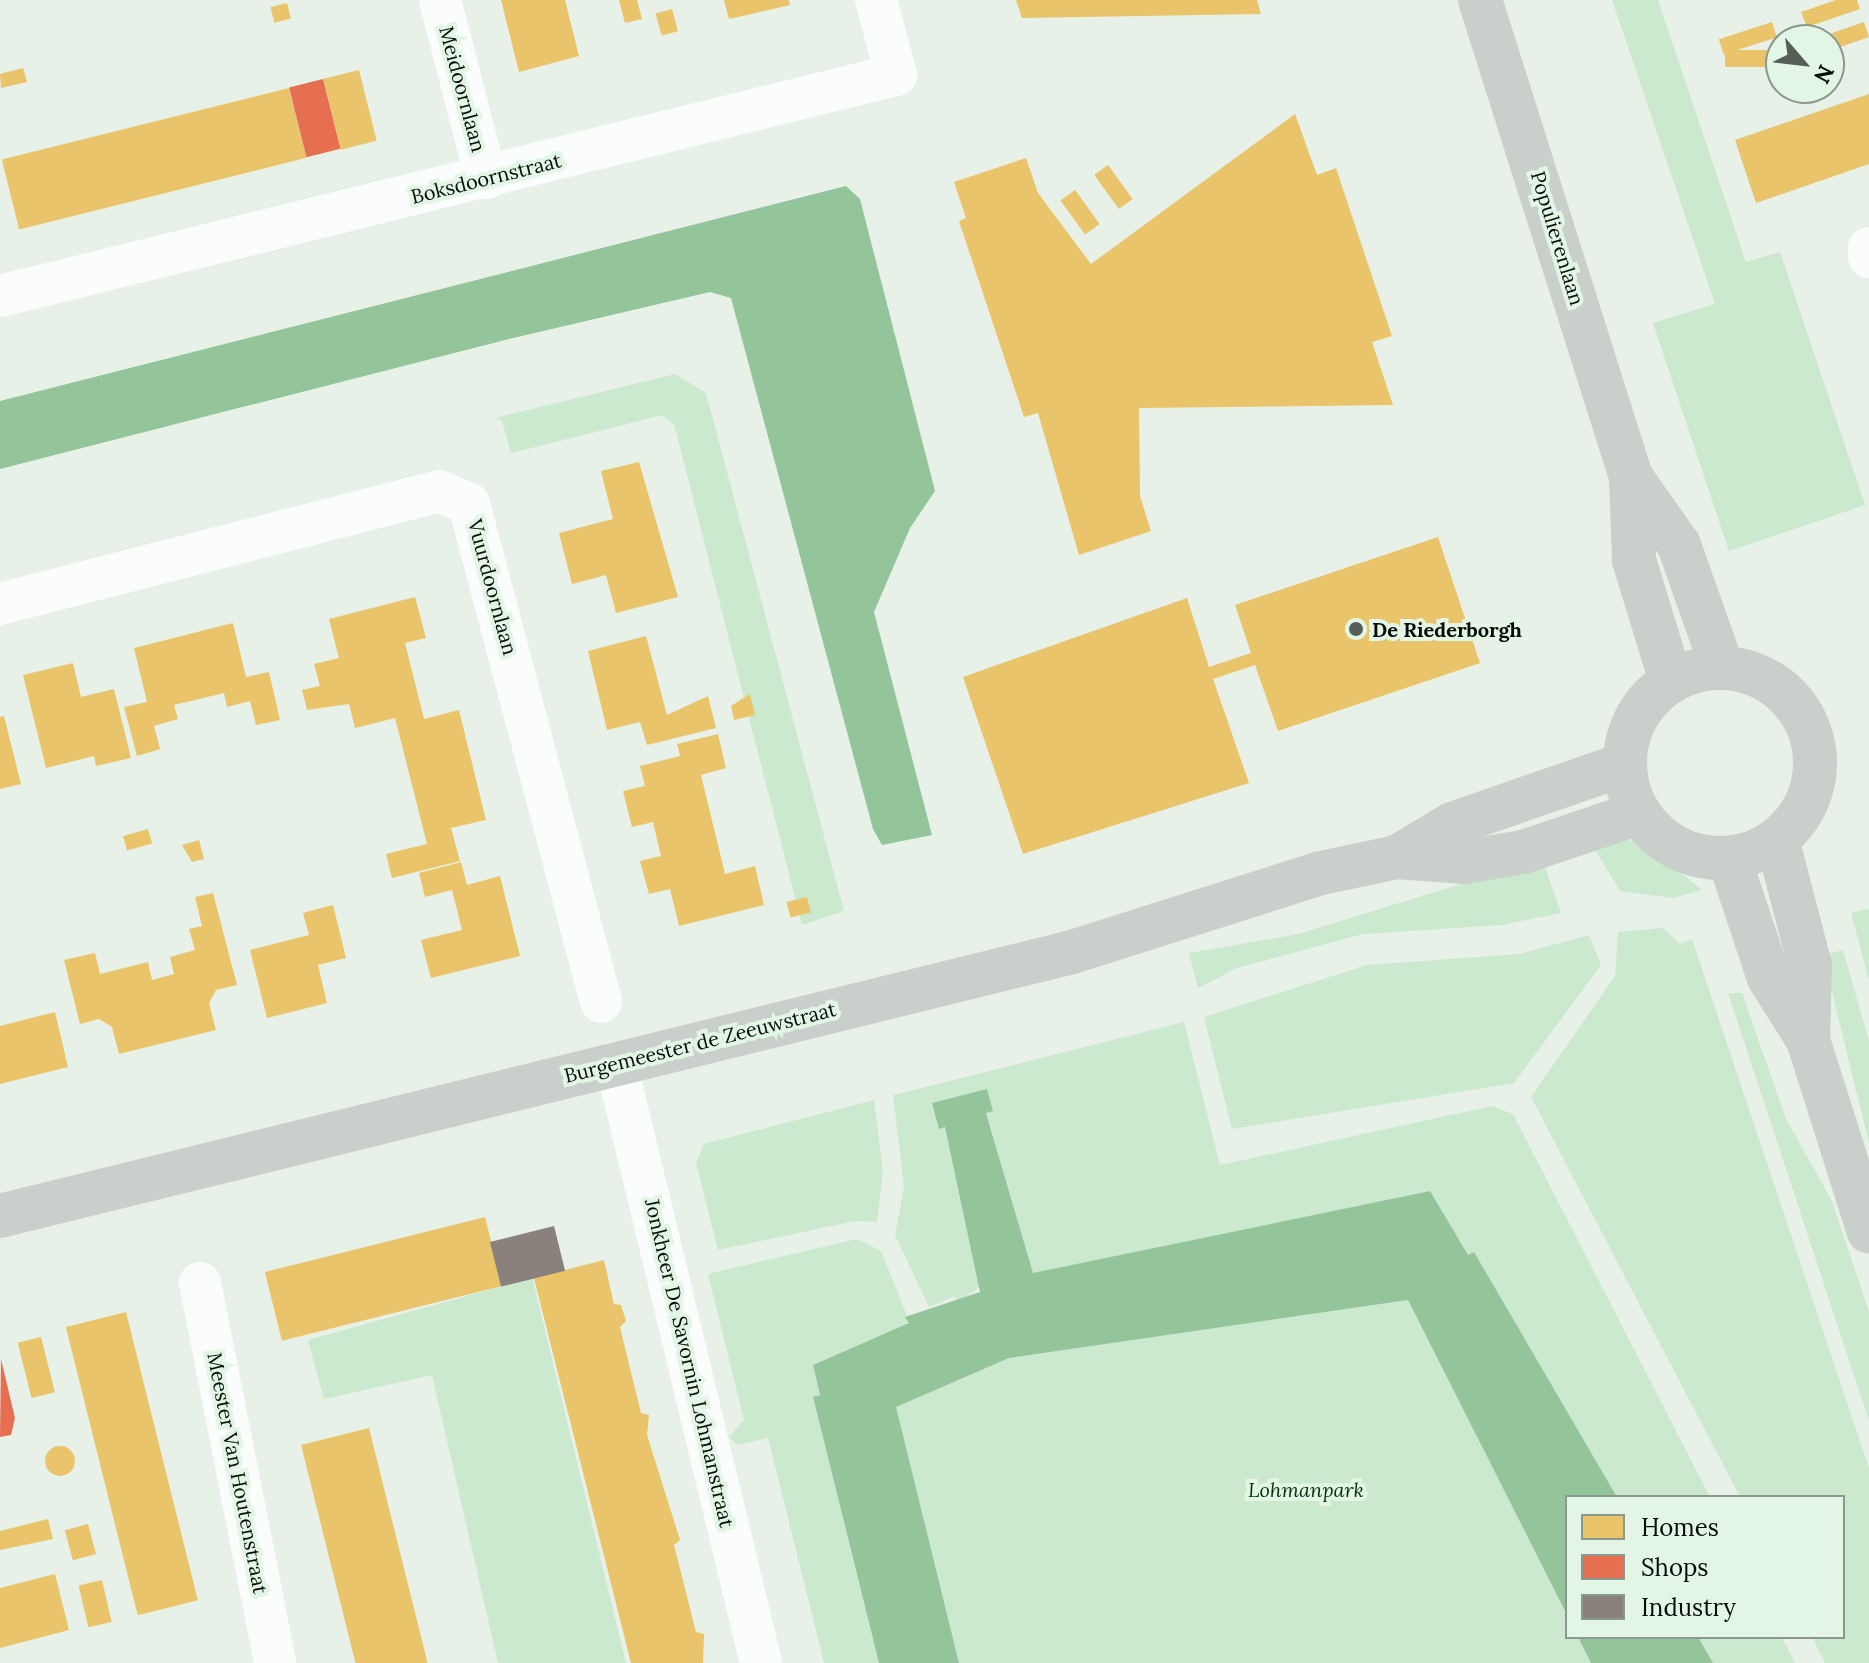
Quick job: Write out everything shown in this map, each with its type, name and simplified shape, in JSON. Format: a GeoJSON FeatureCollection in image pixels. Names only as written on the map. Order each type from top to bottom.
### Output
{"type":"FeatureCollection","features":[{"type":"Feature","properties":{"kind":"street","name":"Meidoornlaan"},"geometry":{"type":"LineString","coordinates":[[440,0],[486,178]]}},
{"type":"Feature","properties":{"kind":"street","name":"Boksdoornstraat"},"geometry":{"type":"LineString","coordinates":[[0,296],[896,75],[876,0]]}},
{"type":"Feature","properties":{"kind":"street","name":"Populierenlaan"},"geometry":{"type":"LineString","coordinates":[[1480,0],[1631,477],[1634,560],[1671,681]]}},
{"type":"Feature","properties":{"kind":"street"},"geometry":{"type":"LineString","coordinates":[[1869,248],[1869,257]]}},
{"type":"Feature","properties":{"kind":"street","name":"Populierenlaan"},"geometry":{"type":"LineString","coordinates":[[1631,477],[1679,545],[1722,667]]}},
{"type":"Feature","properties":{"kind":"street","name":"Vuurdoornlaan"},"geometry":{"type":"LineString","coordinates":[[0,604],[439,491],[469,504],[601,1002]]}},
{"type":"Feature","properties":{"kind":"street"},"geometry":{"type":"LineString","coordinates":[[1722,667],[1749,671],[1782,691],[1807,722],[1815,747],[1808,798],[1777,839],[1729,858],[1678,848],[1639,813],[1625,764],[1637,716],[1671,681],[1722,667]]}},
{"type":"Feature","properties":{"kind":"street","name":"Burgemeester de Zeeuwstraat"},"geometry":{"type":"LineString","coordinates":[[1397,857],[1452,824],[1625,764]]}},
{"type":"Feature","properties":{"kind":"street","name":"Burgemeester de Zeeuwstraat"},"geometry":{"type":"LineString","coordinates":[[0,1216],[1072,952],[1321,873],[1397,857],[1465,862],[1523,852],[1639,813]]}},
{"type":"Feature","properties":{"kind":"street"},"geometry":{"type":"LineString","coordinates":[[1777,839],[1810,966],[1808,1040]]}},
{"type":"Feature","properties":{"kind":"street"},"geometry":{"type":"LineString","coordinates":[[1729,858],[1769,978],[1808,1040],[1869,1232]]}},
{"type":"Feature","properties":{"kind":"street","name":"Jonkheer De Savornin Lohmanstraat"},"geometry":{"type":"LineString","coordinates":[[616,1063],[761,1663]]}},
{"type":"Feature","properties":{"kind":"street","name":"Meester Van Houtenstraat"},"geometry":{"type":"LineString","coordinates":[[200,1283],[265,1661]]}},
{"type":"Feature","properties":{"kind":"green space"},"geometry":{"type":"Polygon","coordinates":[[[1612,0],[1658,0],[1746,262],[1780,252],[1865,505],[1729,551],[1653,323],[1715,304],[1612,0]]]}},
{"type":"Feature","properties":{"kind":"green space"},"geometry":{"type":"Polygon","coordinates":[[[675,374],[706,393],[844,911],[802,925],[674,424],[662,415],[511,453],[502,421],[495,418],[675,374]]]}},
{"type":"Feature","properties":{"kind":"green space"},"geometry":{"type":"Polygon","coordinates":[[[1618,837],[1645,844],[1702,890],[1673,898],[1620,891],[1592,845],[1618,837]]]}},
{"type":"Feature","properties":{"kind":"green space"},"geometry":{"type":"Polygon","coordinates":[[[1542,859],[1561,913],[1502,925],[1363,934],[1237,968],[1198,988],[1189,953],[1298,934],[1542,859]]]}},
{"type":"Feature","properties":{"kind":"green space"},"geometry":{"type":"Polygon","coordinates":[[[1869,909],[1869,980],[1851,913],[1869,909]]]}},
{"type":"Feature","properties":{"kind":"green space"},"geometry":{"type":"Polygon","coordinates":[[[1663,928],[1680,944],[1692,939],[1869,1468],[1869,1663],[1825,1663],[1813,1639],[1845,1639],[1845,1495],[1739,1495],[1531,1097],[1615,976],[1618,932],[1663,928]]]}},
{"type":"Feature","properties":{"kind":"green space"},"geometry":{"type":"Polygon","coordinates":[[[1589,935],[1601,965],[1514,1083],[1232,1129],[1204,1017],[1367,965],[1519,954],[1589,935]]]}},
{"type":"Feature","properties":{"kind":"green space"},"geometry":{"type":"Polygon","coordinates":[[[1843,950],[1869,1041],[1869,1143],[1823,955],[1843,950]]]}},
{"type":"Feature","properties":{"kind":"green space"},"geometry":{"type":"Polygon","coordinates":[[[1728,993],[1742,993],[1786,1119],[1832,1201],[1869,1312],[1869,1421],[1728,993]]]}},
{"type":"Feature","properties":{"kind":"green space"},"geometry":{"type":"Polygon","coordinates":[[[1184,1022],[1220,1165],[1492,1106],[1513,1114],[1709,1495],[1616,1495],[1474,1253],[1468,1256],[1429,1191],[1033,1274],[986,1112],[993,1110],[987,1089],[940,1128],[945,1127],[984,1284],[958,1302],[955,1296],[929,1307],[895,1235],[904,1187],[893,1095],[1184,1022]]]}},
{"type":"Feature","properties":{"kind":"green space"},"geometry":{"type":"Polygon","coordinates":[[[874,1100],[883,1171],[877,1222],[855,1221],[718,1250],[696,1163],[704,1144],[874,1100]]]}},
{"type":"Feature","properties":{"kind":"green space"},"geometry":{"type":"Polygon","coordinates":[[[857,1239],[881,1251],[910,1323],[813,1365],[820,1396],[813,1398],[879,1663],[824,1663],[768,1438],[737,1445],[729,1437],[744,1420],[708,1274],[857,1239]]]}},
{"type":"Feature","properties":{"kind":"green space"},"geometry":{"type":"Polygon","coordinates":[[[530,1269],[626,1663],[498,1663],[432,1375],[324,1399],[308,1340],[503,1286],[530,1269]]]}},
{"type":"Feature","properties":{"kind":"green space","name":"Lohmanpark"},"geometry":{"type":"Polygon","coordinates":[[[1408,1300],[1565,1611],[1565,1639],[1579,1639],[1591,1663],[959,1663],[895,1407],[1009,1358],[1408,1300]]]}},
{"type":"Feature","properties":{"kind":"green space"},"geometry":{"type":"Polygon","coordinates":[[[1699,1639],[1783,1639],[1795,1663],[1713,1663],[1699,1639]]]}},
{"type":"Feature","properties":{"kind":"shaded area"},"geometry":{"type":"Polygon","coordinates":[[[846,186],[860,199],[935,491],[910,528],[874,612],[932,835],[882,845],[873,829],[731,298],[710,292],[509,339],[0,469],[0,401],[846,186]]]}},
{"type":"Feature","properties":{"kind":"shaded area"},"geometry":{"type":"Polygon","coordinates":[[[987,1089],[993,1111],[986,1113],[1033,1273],[1430,1191],[1468,1255],[1474,1252],[1616,1495],[1565,1495],[1565,1611],[1408,1300],[1009,1358],[896,1407],[959,1663],[879,1663],[813,1397],[820,1395],[813,1365],[909,1323],[905,1317],[980,1292],[945,1127],[939,1129],[932,1103],[987,1089]]]}},
{"type":"Feature","properties":{"kind":"shaded area"},"geometry":{"type":"Polygon","coordinates":[[[1579,1639],[1699,1639],[1713,1663],[1591,1663],[1579,1639]]]}},
{"type":"Feature","properties":{"kind":"building: Homes"},"geometry":{"type":"Polygon","coordinates":[[[501,0],[565,0],[579,56],[519,72],[501,0]]]}},
{"type":"Feature","properties":{"kind":"building: Homes"},"geometry":{"type":"Polygon","coordinates":[[[619,0],[637,0],[642,19],[625,23],[619,0]]]}},
{"type":"Feature","properties":{"kind":"building: Homes"},"geometry":{"type":"Polygon","coordinates":[[[724,0],[789,0],[790,5],[729,19],[724,0]]]}},
{"type":"Feature","properties":{"kind":"building: Homes"},"geometry":{"type":"Polygon","coordinates":[[[1016,0],[1257,0],[1261,14],[1022,18],[1016,0]]]}},
{"type":"Feature","properties":{"kind":"building: Homes"},"geometry":{"type":"Polygon","coordinates":[[[1836,0],[1857,0],[1860,9],[1816,24],[1806,24],[1801,12],[1836,0]]]}},
{"type":"Feature","properties":{"kind":"building: Homes"},"geometry":{"type":"Polygon","coordinates":[[[287,3],[291,19],[274,23],[271,7],[287,3]]]}},
{"type":"Feature","properties":{"kind":"building: Homes"},"geometry":{"type":"Polygon","coordinates":[[[672,9],[678,31],[662,36],[656,13],[672,9]]]}},
{"type":"Feature","properties":{"kind":"building: Homes"},"geometry":{"type":"Polygon","coordinates":[[[1864,22],[1869,37],[1845,45],[1845,29],[1864,22]]]}},
{"type":"Feature","properties":{"kind":"building: Homes"},"geometry":{"type":"Polygon","coordinates":[[[1765,24],[1765,41],[1724,55],[1719,39],[1765,24]]]}},
{"type":"Feature","properties":{"kind":"building: Homes"},"geometry":{"type":"Polygon","coordinates":[[[1725,50],[1765,50],[1765,67],[1725,67],[1725,50]]]}},
{"type":"Feature","properties":{"kind":"building: Homes"},"geometry":{"type":"Polygon","coordinates":[[[23,68],[27,82],[1,88],[0,74],[23,68]]]}},
{"type":"Feature","properties":{"kind":"building: Homes"},"geometry":{"type":"Polygon","coordinates":[[[359,70],[377,141],[341,150],[323,79],[359,70]]]}},
{"type":"Feature","properties":{"kind":"building: Homes"},"geometry":{"type":"Polygon","coordinates":[[[289,88],[306,158],[19,229],[2,160],[289,88]]]}},
{"type":"Feature","properties":{"kind":"building: Homes"},"geometry":{"type":"Polygon","coordinates":[[[1869,94],[1869,164],[1756,203],[1735,140],[1869,94]]]}},
{"type":"Feature","properties":{"kind":"building: Homes"},"geometry":{"type":"Polygon","coordinates":[[[1295,114],[1317,175],[1336,168],[1392,336],[1372,342],[1393,405],[1139,408],[1140,496],[1151,531],[1079,555],[1038,413],[1024,417],[959,221],[966,218],[954,182],[1026,158],[1038,193],[1091,264],[1295,114]]]}},
{"type":"Feature","properties":{"kind":"building: Homes"},"geometry":{"type":"Polygon","coordinates":[[[1108,165],[1133,199],[1119,209],[1094,175],[1108,165]]]}},
{"type":"Feature","properties":{"kind":"building: Homes"},"geometry":{"type":"Polygon","coordinates":[[[1075,190],[1100,224],[1085,235],[1060,201],[1075,190]]]}},
{"type":"Feature","properties":{"kind":"building: Homes"},"geometry":{"type":"Polygon","coordinates":[[[639,462],[678,597],[616,613],[606,575],[572,584],[559,533],[613,519],[601,471],[639,462]]]}},
{"type":"Feature","properties":{"kind":"building: Homes"},"geometry":{"type":"Polygon","coordinates":[[[1438,537],[1480,663],[1278,731],[1255,665],[1213,679],[1249,783],[1023,854],[963,677],[1187,598],[1209,667],[1251,653],[1235,605],[1438,537]]]}},
{"type":"Feature","properties":{"kind":"building: Homes"},"geometry":{"type":"Polygon","coordinates":[[[415,597],[426,638],[405,643],[424,719],[459,710],[486,820],[451,828],[460,861],[392,878],[386,854],[427,844],[395,718],[355,728],[349,704],[307,710],[302,690],[320,686],[314,664],[339,658],[329,619],[415,597]]]}},
{"type":"Feature","properties":{"kind":"building: Homes"},"geometry":{"type":"Polygon","coordinates":[[[233,623],[246,677],[269,672],[280,720],[256,725],[250,701],[227,707],[224,693],[174,705],[178,719],[154,726],[160,749],[137,756],[124,707],[147,702],[134,648],[233,623]]]}},
{"type":"Feature","properties":{"kind":"building: Homes"},"geometry":{"type":"Polygon","coordinates":[[[646,636],[667,715],[708,696],[716,728],[647,745],[640,722],[607,730],[588,651],[646,636]]]}},
{"type":"Feature","properties":{"kind":"building: Homes"},"geometry":{"type":"Polygon","coordinates":[[[73,663],[81,697],[114,689],[131,758],[96,766],[94,756],[46,768],[23,675],[73,663]]]}},
{"type":"Feature","properties":{"kind":"building: Homes"},"geometry":{"type":"Polygon","coordinates":[[[750,694],[755,715],[734,720],[731,706],[750,694]]]}},
{"type":"Feature","properties":{"kind":"building: Homes"},"geometry":{"type":"Polygon","coordinates":[[[4,716],[21,784],[0,789],[0,717],[4,716]]]}},
{"type":"Feature","properties":{"kind":"building: Homes"},"geometry":{"type":"Polygon","coordinates":[[[718,734],[726,768],[701,775],[725,874],[755,866],[764,905],[679,926],[670,889],[649,894],[640,861],[661,856],[653,822],[632,827],[623,791],[645,786],[640,766],[680,756],[677,744],[718,734]]]}},
{"type":"Feature","properties":{"kind":"building: Homes"},"geometry":{"type":"Polygon","coordinates":[[[148,829],[152,843],[127,851],[123,836],[148,829]]]}},
{"type":"Feature","properties":{"kind":"building: Homes"},"geometry":{"type":"Polygon","coordinates":[[[199,840],[204,859],[192,862],[182,845],[199,840]]]}},
{"type":"Feature","properties":{"kind":"building: Homes"},"geometry":{"type":"Polygon","coordinates":[[[461,862],[467,885],[500,876],[520,956],[431,978],[421,940],[462,930],[452,890],[425,897],[419,873],[461,862]]]}},
{"type":"Feature","properties":{"kind":"building: Homes"},"geometry":{"type":"Polygon","coordinates":[[[213,893],[237,985],[216,990],[209,1003],[216,1030],[119,1054],[112,1027],[99,1019],[80,1024],[64,960],[95,953],[100,974],[148,962],[152,980],[174,974],[170,957],[195,950],[189,929],[202,926],[195,897],[213,893]]]}},
{"type":"Feature","properties":{"kind":"building: Homes"},"geometry":{"type":"Polygon","coordinates":[[[807,897],[811,913],[790,918],[787,902],[807,897]]]}},
{"type":"Feature","properties":{"kind":"building: Homes"},"geometry":{"type":"Polygon","coordinates":[[[333,905],[346,958],[318,965],[327,1003],[267,1018],[250,950],[309,935],[303,913],[333,905]]]}},
{"type":"Feature","properties":{"kind":"building: Homes"},"geometry":{"type":"Polygon","coordinates":[[[55,1012],[68,1067],[0,1084],[0,1026],[55,1012]]]}},
{"type":"Feature","properties":{"kind":"building: Homes"},"geometry":{"type":"Polygon","coordinates":[[[485,1217],[502,1286],[282,1341],[265,1272],[485,1217]]]}},
{"type":"Feature","properties":{"kind":"building: Homes"},"geometry":{"type":"Polygon","coordinates":[[[604,1260],[614,1304],[621,1305],[626,1321],[620,1327],[641,1413],[649,1415],[647,1435],[680,1540],[674,1545],[696,1632],[704,1634],[703,1663],[631,1663],[534,1278],[604,1260]]]}},
{"type":"Feature","properties":{"kind":"building: Homes"},"geometry":{"type":"Polygon","coordinates":[[[126,1312],[198,1600],[138,1615],[66,1327],[126,1312]]]}},
{"type":"Feature","properties":{"kind":"building: Homes"},"geometry":{"type":"Polygon","coordinates":[[[41,1337],[55,1392],[32,1398],[18,1343],[41,1337]]]}},
{"type":"Feature","properties":{"kind":"building: Homes"},"geometry":{"type":"Polygon","coordinates":[[[369,1428],[428,1663],[355,1663],[301,1445],[369,1428]]]}},
{"type":"Feature","properties":{"kind":"building: Homes"},"geometry":{"type":"Polygon","coordinates":[[[60,1446],[71,1450],[75,1461],[71,1472],[60,1476],[49,1472],[45,1461],[49,1450],[60,1446]]]}},
{"type":"Feature","properties":{"kind":"building: Homes"},"geometry":{"type":"Polygon","coordinates":[[[48,1519],[53,1539],[0,1550],[0,1531],[48,1519]]]}},
{"type":"Feature","properties":{"kind":"building: Homes"},"geometry":{"type":"Polygon","coordinates":[[[88,1524],[96,1554],[73,1560],[65,1530],[88,1524]]]}},
{"type":"Feature","properties":{"kind":"building: Homes"},"geometry":{"type":"Polygon","coordinates":[[[55,1574],[69,1630],[0,1648],[0,1588],[55,1574]]]}},
{"type":"Feature","properties":{"kind":"building: Homes"},"geometry":{"type":"Polygon","coordinates":[[[102,1580],[112,1622],[88,1627],[79,1585],[102,1580]]]}},
{"type":"Feature","properties":{"kind":"building: Shops"},"geometry":{"type":"Polygon","coordinates":[[[323,79],[340,149],[306,157],[289,87],[323,79]]]}},
{"type":"Feature","properties":{"kind":"building: Shops"},"geometry":{"type":"Polygon","coordinates":[[[1,1359],[15,1418],[11,1435],[0,1437],[1,1359]]]}},
{"type":"Feature","properties":{"kind":"building: Industry"},"geometry":{"type":"Polygon","coordinates":[[[554,1226],[565,1271],[501,1287],[490,1242],[554,1226]]]}},
{"type":"Feature","properties":{"kind":"place","name":"De Riederborgh"},"geometry":{"type":"Point","coordinates":[1356,629]}}]}
